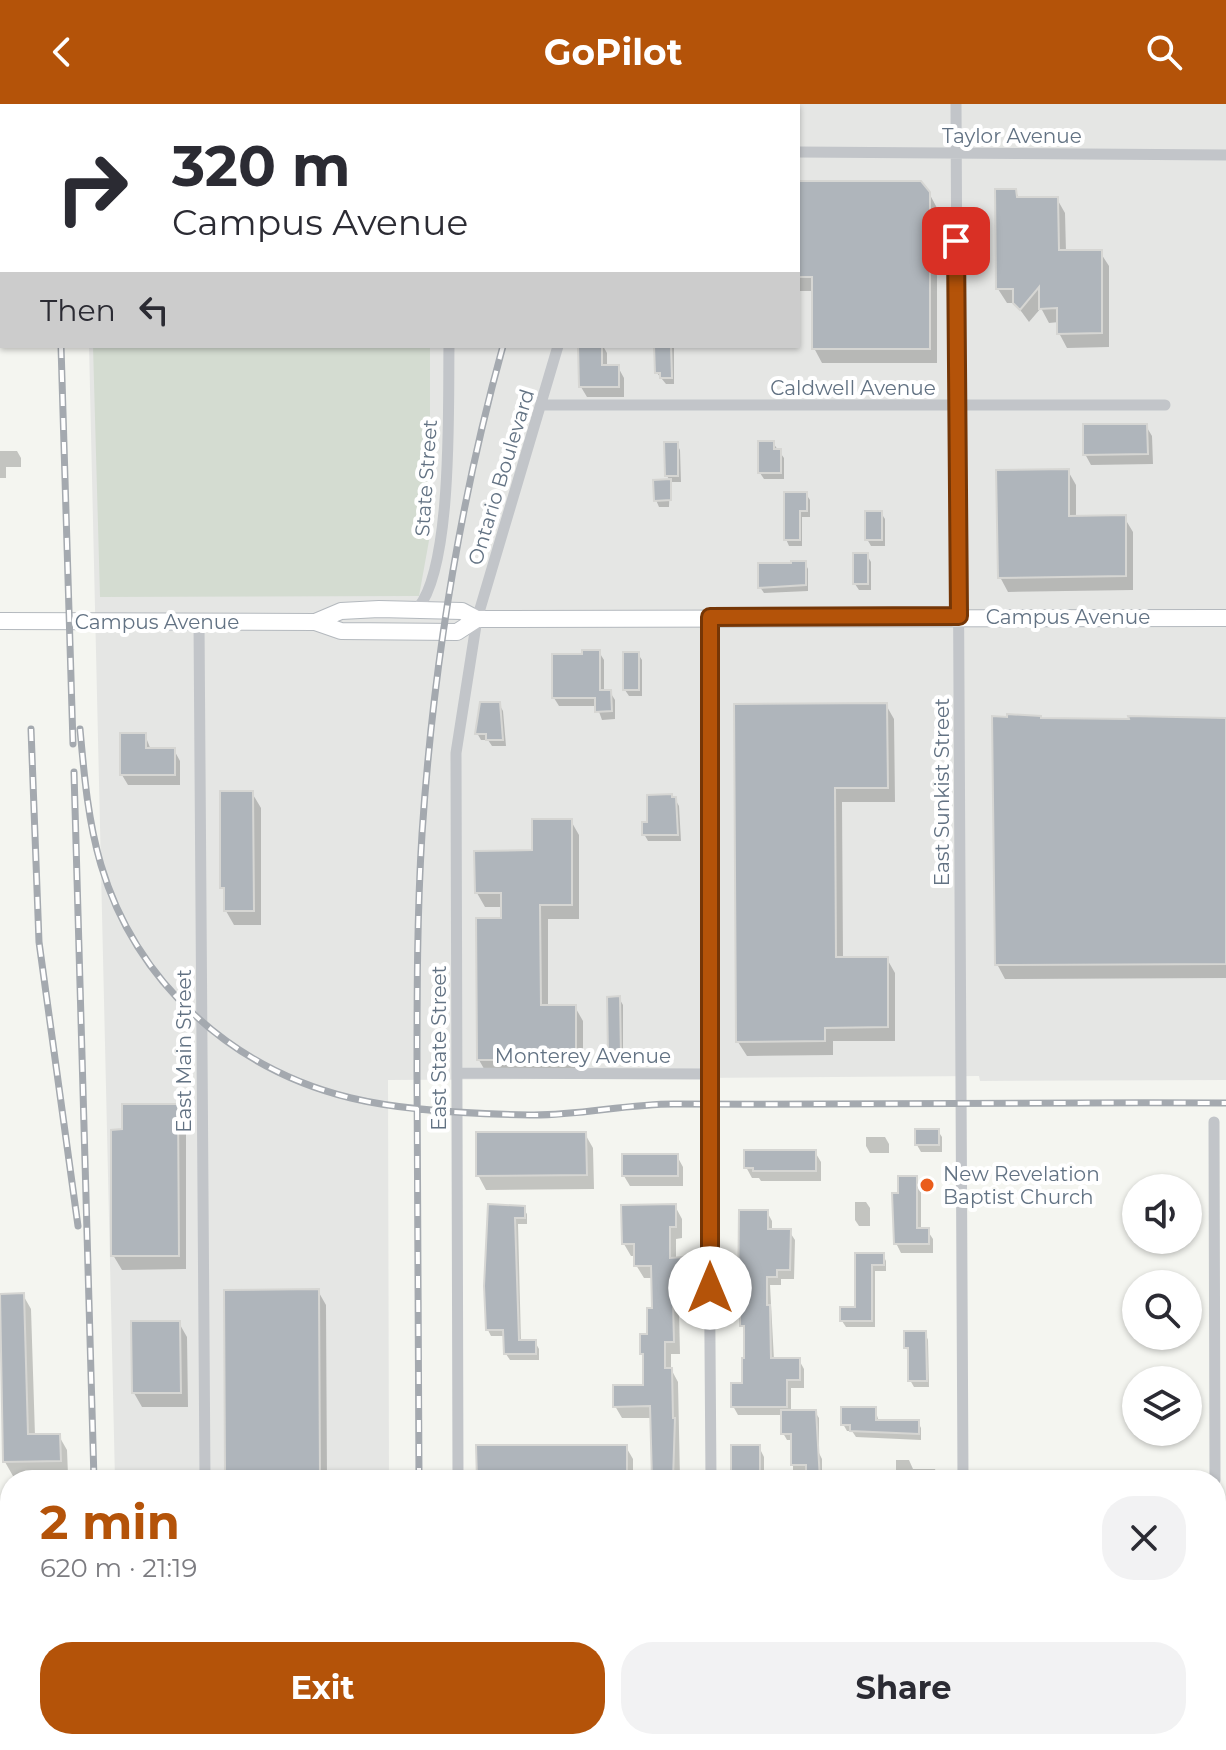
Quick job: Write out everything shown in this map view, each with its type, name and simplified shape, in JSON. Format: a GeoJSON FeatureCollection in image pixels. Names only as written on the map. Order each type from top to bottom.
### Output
{"type":"FeatureCollection","features":[{"type":"Feature","properties":{"kind":"street","name":"East Sunkist Street"},"geometry":{"type":"LineString","coordinates":[[956,104],[963,1470]]}},
{"type":"Feature","properties":{"kind":"street","name":"Taylor Avenue"},"geometry":{"type":"LineString","coordinates":[[800,152],[1226,155]]}},
{"type":"Feature","properties":{"kind":"street","name":"State Street"},"geometry":{"type":"LineString","coordinates":[[418,608],[426,599],[440,545],[447,472],[449,348]]}},
{"type":"Feature","properties":{"kind":"street","name":"Ontario Boulevard"},"geometry":{"type":"LineString","coordinates":[[477,619],[557,348]]}},
{"type":"Feature","properties":{"kind":"street","name":"Caldwell Avenue"},"geometry":{"type":"LineString","coordinates":[[541,405],[1165,405]]}},
{"type":"Feature","properties":{"kind":"street","name":"Campus Avenue"},"geometry":{"type":"LineString","coordinates":[[315,622],[341,611],[418,608],[462,611],[477,619],[1226,618]]}},
{"type":"Feature","properties":{"kind":"street"},"geometry":{"type":"LineString","coordinates":[[710,617],[708,1074],[711,1470]]}},
{"type":"Feature","properties":{"kind":"street","name":"Campus Avenue"},"geometry":{"type":"LineString","coordinates":[[0,621],[315,622],[341,631],[457,632],[477,619]]}},
{"type":"Feature","properties":{"kind":"street","name":"East State Street"},"geometry":{"type":"LineString","coordinates":[[458,1470],[456,753],[477,619]]}},
{"type":"Feature","properties":{"kind":"street","name":"East Main Street"},"geometry":{"type":"LineString","coordinates":[[199,622],[205,1470]]}},
{"type":"Feature","properties":{"kind":"street","name":"Monterey Avenue"},"geometry":{"type":"LineString","coordinates":[[458,1073],[708,1074]]}},
{"type":"Feature","properties":{"kind":"street"},"geometry":{"type":"LineString","coordinates":[[1214,1122],[1215,1470]]}},
{"type":"Feature","properties":{"kind":"shaded area"},"geometry":{"type":"Polygon","coordinates":[[[800,104],[1226,104],[1226,1080],[980,1081],[979,1076],[388,1080],[389,1470],[115,1470],[89,348],[800,348],[800,104]]]}},
{"type":"Feature","properties":{"kind":"shaded area"},"geometry":{"type":"Polygon","coordinates":[[[93,348],[430,348],[430,535],[419,596],[100,597],[93,348]]]}},
{"type":"Feature","properties":{"kind":"building"},"geometry":{"type":"Polygon","coordinates":[[[800,181],[921,181],[930,192],[930,349],[812,349],[812,277],[800,277],[800,181]]]}},
{"type":"Feature","properties":{"kind":"building"},"geometry":{"type":"Polygon","coordinates":[[[995,189],[1016,189],[1017,197],[1058,197],[1059,250],[1102,250],[1102,333],[1057,334],[1057,308],[1039,309],[1039,287],[1020,310],[1013,303],[1013,289],[996,289],[995,189]]]}},
{"type":"Feature","properties":{"kind":"building"},"geometry":{"type":"Polygon","coordinates":[[[578,348],[602,348],[602,365],[619,365],[619,387],[579,387],[578,348]]]}},
{"type":"Feature","properties":{"kind":"building"},"geometry":{"type":"Polygon","coordinates":[[[654,348],[671,348],[672,378],[660,378],[660,373],[655,373],[654,348]]]}},
{"type":"Feature","properties":{"kind":"building"},"geometry":{"type":"Polygon","coordinates":[[[1083,424],[1147,424],[1148,454],[1083,455],[1083,424]]]}},
{"type":"Feature","properties":{"kind":"building"},"geometry":{"type":"Polygon","coordinates":[[[758,441],[774,441],[774,449],[781,449],[781,473],[758,473],[758,441]]]}},
{"type":"Feature","properties":{"kind":"building"},"geometry":{"type":"Polygon","coordinates":[[[664,442],[678,442],[678,476],[665,476],[664,442]]]}},
{"type":"Feature","properties":{"kind":"building"},"geometry":{"type":"Polygon","coordinates":[[[1069,469],[1069,516],[1126,515],[1126,576],[998,578],[996,470],[1069,469]]]}},
{"type":"Feature","properties":{"kind":"building"},"geometry":{"type":"Polygon","coordinates":[[[671,479],[671,500],[654,501],[653,480],[671,479]]]}},
{"type":"Feature","properties":{"kind":"building"},"geometry":{"type":"Polygon","coordinates":[[[784,492],[807,492],[807,511],[800,511],[800,540],[784,540],[784,492]]]}},
{"type":"Feature","properties":{"kind":"building"},"geometry":{"type":"Polygon","coordinates":[[[865,511],[882,511],[882,540],[865,540],[865,511]]]}},
{"type":"Feature","properties":{"kind":"building"},"geometry":{"type":"Polygon","coordinates":[[[853,553],[868,553],[868,584],[853,584],[853,553]]]}},
{"type":"Feature","properties":{"kind":"building"},"geometry":{"type":"Polygon","coordinates":[[[806,561],[806,585],[758,588],[758,563],[806,561]]]}},
{"type":"Feature","properties":{"kind":"building"},"geometry":{"type":"Polygon","coordinates":[[[582,650],[600,650],[600,690],[611,690],[612,711],[595,712],[595,698],[552,698],[552,654],[582,654],[582,650]]]}},
{"type":"Feature","properties":{"kind":"building"},"geometry":{"type":"Polygon","coordinates":[[[623,652],[639,652],[639,690],[623,690],[623,652]]]}},
{"type":"Feature","properties":{"kind":"building"},"geometry":{"type":"Polygon","coordinates":[[[480,702],[500,702],[503,740],[486,740],[486,734],[475,734],[480,702]]]}},
{"type":"Feature","properties":{"kind":"building"},"geometry":{"type":"Polygon","coordinates":[[[887,703],[888,788],[835,788],[836,957],[888,957],[888,1027],[825,1028],[825,1041],[736,1042],[734,704],[887,703]]]}},
{"type":"Feature","properties":{"kind":"building"},"geometry":{"type":"Polygon","coordinates":[[[1007,714],[1041,718],[1226,718],[1226,964],[995,965],[992,716],[1007,717],[1007,714]]]}},
{"type":"Feature","properties":{"kind":"building"},"geometry":{"type":"Polygon","coordinates":[[[120,733],[146,733],[146,748],[175,748],[175,775],[120,775],[120,733]]]}},
{"type":"Feature","properties":{"kind":"building"},"geometry":{"type":"Polygon","coordinates":[[[220,791],[253,791],[254,911],[224,911],[224,888],[220,888],[220,791]]]}},
{"type":"Feature","properties":{"kind":"building"},"geometry":{"type":"Polygon","coordinates":[[[672,794],[676,797],[678,835],[642,835],[642,822],[647,822],[647,795],[672,794]]]}},
{"type":"Feature","properties":{"kind":"building"},"geometry":{"type":"Polygon","coordinates":[[[532,819],[572,819],[572,905],[540,905],[541,1005],[576,1005],[576,1060],[477,1060],[476,918],[501,918],[501,893],[475,893],[474,851],[532,850],[532,819]]]}},
{"type":"Feature","properties":{"kind":"building"},"geometry":{"type":"Polygon","coordinates":[[[620,996],[621,1055],[608,1055],[607,997],[620,996]]]}},
{"type":"Feature","properties":{"kind":"building"},"geometry":{"type":"Polygon","coordinates":[[[122,1104],[178,1104],[179,1256],[111,1256],[111,1130],[122,1129],[122,1104]]]}},
{"type":"Feature","properties":{"kind":"building"},"geometry":{"type":"Polygon","coordinates":[[[915,1129],[939,1129],[939,1145],[915,1145],[915,1129]]]}},
{"type":"Feature","properties":{"kind":"building"},"geometry":{"type":"Polygon","coordinates":[[[476,1132],[586,1132],[587,1175],[476,1176],[476,1132]]]}},
{"type":"Feature","properties":{"kind":"building"},"geometry":{"type":"Polygon","coordinates":[[[744,1150],[816,1150],[816,1171],[753,1171],[753,1168],[744,1168],[744,1150]]]}},
{"type":"Feature","properties":{"kind":"building"},"geometry":{"type":"Polygon","coordinates":[[[622,1154],[678,1154],[678,1176],[622,1176],[622,1154]]]}},
{"type":"Feature","properties":{"kind":"building"},"geometry":{"type":"Polygon","coordinates":[[[898,1176],[917,1176],[917,1228],[929,1228],[929,1244],[894,1244],[892,1193],[898,1193],[898,1176]]]}},
{"type":"Feature","properties":{"kind":"building"},"geometry":{"type":"Polygon","coordinates":[[[488,1204],[525,1206],[525,1218],[515,1218],[519,1340],[536,1340],[536,1354],[504,1354],[503,1330],[486,1330],[484,1286],[488,1204]]]}},
{"type":"Feature","properties":{"kind":"building"},"geometry":{"type":"Polygon","coordinates":[[[676,1204],[676,1227],[670,1227],[670,1258],[684,1257],[684,1276],[682,1300],[673,1300],[674,1342],[665,1342],[665,1368],[672,1368],[673,1470],[652,1470],[650,1406],[613,1407],[613,1385],[643,1385],[640,1334],[647,1334],[647,1308],[652,1308],[651,1266],[634,1266],[634,1244],[622,1244],[621,1205],[676,1204]]]}},
{"type":"Feature","properties":{"kind":"building"},"geometry":{"type":"Polygon","coordinates":[[[739,1210],[768,1210],[768,1229],[791,1229],[790,1270],[777,1270],[777,1277],[767,1277],[771,1358],[800,1358],[800,1380],[787,1380],[787,1407],[731,1407],[731,1383],[742,1383],[744,1358],[744,1326],[740,1326],[738,1302],[739,1210]]]}},
{"type":"Feature","properties":{"kind":"building"},"geometry":{"type":"Polygon","coordinates":[[[855,1253],[884,1253],[884,1265],[872,1265],[872,1321],[840,1321],[840,1307],[855,1307],[855,1253]]]}},
{"type":"Feature","properties":{"kind":"building"},"geometry":{"type":"Polygon","coordinates":[[[319,1289],[320,1470],[225,1470],[224,1290],[319,1289]]]}},
{"type":"Feature","properties":{"kind":"building"},"geometry":{"type":"Polygon","coordinates":[[[24,1293],[28,1434],[60,1434],[61,1461],[3,1462],[0,1294],[24,1293]]]}},
{"type":"Feature","properties":{"kind":"building"},"geometry":{"type":"Polygon","coordinates":[[[131,1321],[180,1321],[181,1393],[132,1393],[131,1321]]]}},
{"type":"Feature","properties":{"kind":"building"},"geometry":{"type":"Polygon","coordinates":[[[904,1331],[926,1331],[927,1381],[908,1381],[908,1348],[904,1348],[904,1331]]]}},
{"type":"Feature","properties":{"kind":"building"},"geometry":{"type":"Polygon","coordinates":[[[841,1407],[876,1407],[876,1420],[919,1420],[919,1434],[850,1431],[850,1425],[841,1425],[841,1407]]]}},
{"type":"Feature","properties":{"kind":"building"},"geometry":{"type":"Polygon","coordinates":[[[781,1410],[816,1410],[819,1470],[806,1470],[806,1465],[791,1465],[791,1434],[781,1434],[781,1410]]]}},
{"type":"Feature","properties":{"kind":"building"},"geometry":{"type":"Polygon","coordinates":[[[476,1445],[627,1445],[627,1470],[477,1470],[476,1445]]]}},
{"type":"Feature","properties":{"kind":"building"},"geometry":{"type":"Polygon","coordinates":[[[731,1445],[760,1445],[760,1470],[731,1470],[731,1445]]]}},
{"type":"Feature","properties":{"kind":"railway"},"geometry":{"type":"LineString","coordinates":[[61,348],[73,744]]}},
{"type":"Feature","properties":{"kind":"railway"},"geometry":{"type":"LineString","coordinates":[[419,1470],[417,1015],[422,834],[433,710],[450,588],[473,466],[502,348]]}},
{"type":"Feature","properties":{"kind":"railway"},"geometry":{"type":"LineString","coordinates":[[31,729],[39,942],[78,1226]]}},
{"type":"Feature","properties":{"kind":"railway"},"geometry":{"type":"LineString","coordinates":[[80,729],[87,797],[101,865],[117,908],[138,947],[164,983],[194,1015],[229,1043],[267,1066],[308,1085],[351,1098],[394,1106],[463,1113],[530,1115],[674,1104],[1226,1103]]}},
{"type":"Feature","properties":{"kind":"railway"},"geometry":{"type":"LineString","coordinates":[[74,772],[94,1470]]}},
{"type":"Feature","properties":{"kind":"place","name":"New Revelation Baptist Church"},"geometry":{"type":"Point","coordinates":[927,1185]}},
{"type":"Feature","properties":{"kind":"route"},"geometry":{"type":"LineString","coordinates":[[710,1288],[710,617],[959,616],[956,241]]}}]}
